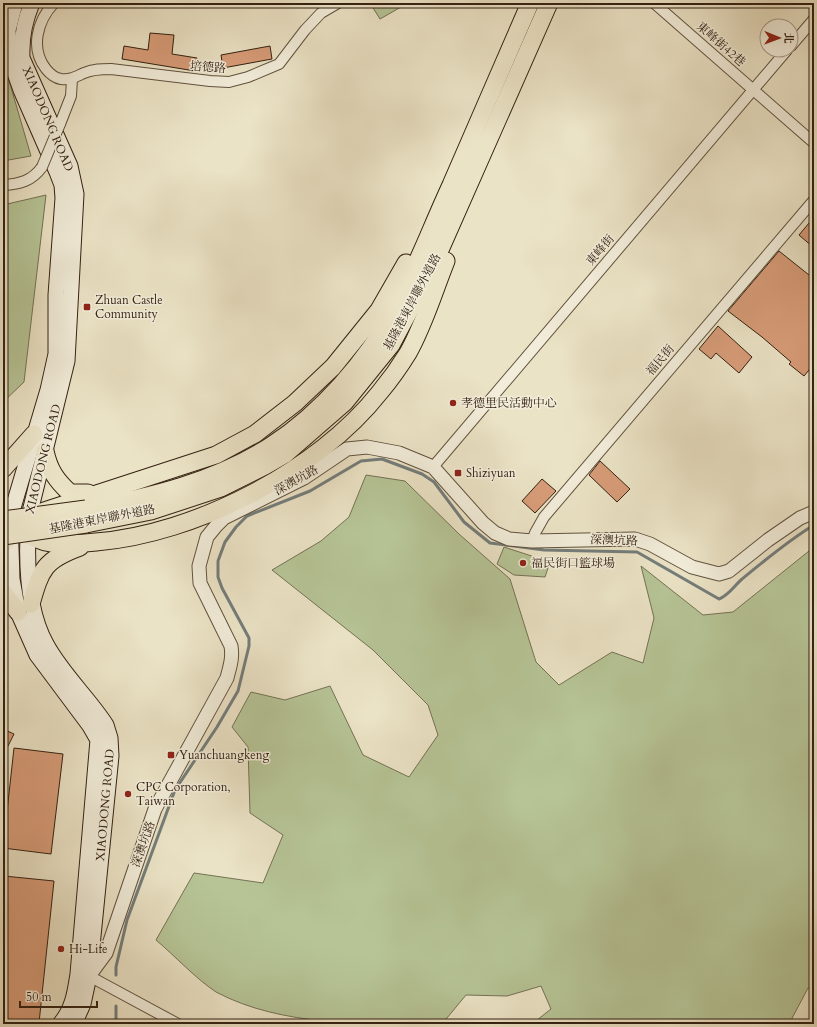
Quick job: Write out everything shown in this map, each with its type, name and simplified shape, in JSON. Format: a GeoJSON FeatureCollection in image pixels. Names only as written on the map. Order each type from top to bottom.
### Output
{"type":"FeatureCollection","features":[{"type":"Feature","properties":{"kind":"highway","name":"基隆港東岸聯外道路"},"geometry":{"type":"LineString","coordinates":[[12,528],[86,517],[221,488],[265,466],[284,454],[345,402],[391,345],[432,268],[454,198],[530,3]]}},
{"type":"Feature","properties":{"kind":"highway","name":"基隆港東岸聯外道路"},"geometry":{"type":"LineString","coordinates":[[454,198],[549,3]]}},
{"type":"Feature","properties":{"kind":"highway"},"geometry":{"type":"LineString","coordinates":[[45,452],[49,467],[56,479],[70,493],[93,493],[216,455],[260,430],[296,403],[333,367],[379,310],[454,198]]}},
{"type":"Feature","properties":{"kind":"highway"},"geometry":{"type":"LineString","coordinates":[[3,592],[25,608],[39,577],[53,559],[79,548],[183,524],[224,508],[302,464],[344,430],[380,393],[408,353],[426,313],[446,260],[454,198]]}},
{"type":"Feature","properties":{"kind":"highway"},"geometry":{"type":"LineString","coordinates":[[3,469],[34,434]]}},
{"type":"Feature","properties":{"kind":"highway"},"geometry":{"type":"LineString","coordinates":[[12,528],[116,487]]}},
{"type":"Feature","properties":{"kind":"highway"},"geometry":{"type":"LineString","coordinates":[[12,528],[54,544],[119,540]]}},
{"type":"Feature","properties":{"kind":"main road","name":"XIAODONG ROAD"},"geometry":{"type":"LineString","coordinates":[[15,3],[8,30],[10,58],[21,90],[58,172],[62,185],[63,198],[56,295],[56,354],[48,390],[34,434],[12,528],[12,579],[25,608],[37,654],[90,726],[98,740],[84,975]]}},
{"type":"Feature","properties":{"kind":"main road","name":"XIAODONG ROAD"},"geometry":{"type":"LineString","coordinates":[[12,528],[37,477],[45,452],[67,361],[76,194],[70,166],[22,58],[21,40],[25,20],[32,3]]}},
{"type":"Feature","properties":{"kind":"main road","name":"深澳坑路"},"geometry":{"type":"LineString","coordinates":[[60,1024],[73,1003],[84,975]]}},
{"type":"Feature","properties":{"kind":"main road","name":"深澳坑路"},"geometry":{"type":"LineString","coordinates":[[74,1024],[83,1004],[84,975]]}},
{"type":"Feature","properties":{"kind":"street"},"geometry":{"type":"LineString","coordinates":[[3,185],[27,181],[36,176],[42,167],[71,96],[72,79],[59,79],[49,73],[41,63],[36,51],[39,27],[46,11],[54,3]]}},
{"type":"Feature","properties":{"kind":"street","name":"培德路"},"geometry":{"type":"LineString","coordinates":[[72,79],[99,69],[127,70],[210,81],[229,82],[248,78],[279,64],[305,30],[321,13],[338,3]]}},
{"type":"Feature","properties":{"kind":"street","name":"東峰街42巷"},"geometry":{"type":"LineString","coordinates":[[654,3],[814,143]]}},
{"type":"Feature","properties":{"kind":"street"},"geometry":{"type":"LineString","coordinates":[[799,37],[814,19]]}},
{"type":"Feature","properties":{"kind":"street","name":"東峰街"},"geometry":{"type":"LineString","coordinates":[[433,467],[780,58]]}},
{"type":"Feature","properties":{"kind":"street","name":"福民街"},"geometry":{"type":"LineString","coordinates":[[532,541],[535,533],[549,512],[814,200]]}},
{"type":"Feature","properties":{"kind":"street","name":"深澳坑路"},"geometry":{"type":"LineString","coordinates":[[84,975],[106,953],[155,809],[227,678],[232,663],[232,646],[200,583],[199,566],[208,537],[224,518],[304,478],[347,449],[367,447],[399,453],[433,467],[482,523],[495,533],[509,539],[532,541],[635,539],[650,544],[692,567],[719,574],[729,571],[768,540],[800,518],[814,512]]}},
{"type":"Feature","properties":{"kind":"street"},"geometry":{"type":"LineString","coordinates":[[84,975],[178,1024]]}},
{"type":"Feature","properties":{"kind":"green space"},"geometry":{"type":"Polygon","coordinates":[[[370,3],[408,3],[380,19],[370,3]]]}},
{"type":"Feature","properties":{"kind":"green space"},"geometry":{"type":"Polygon","coordinates":[[[3,60],[31,156],[3,161],[3,60]]]}},
{"type":"Feature","properties":{"kind":"green space"},"geometry":{"type":"Polygon","coordinates":[[[46,195],[24,382],[3,402],[3,205],[46,195]]]}},
{"type":"Feature","properties":{"kind":"green space"},"geometry":{"type":"Polygon","coordinates":[[[366,475],[405,481],[459,534],[510,579],[536,662],[559,685],[612,652],[643,663],[654,618],[641,566],[703,615],[733,612],[814,547],[814,986],[808,988],[789,1024],[532,1024],[551,1009],[541,986],[507,996],[466,995],[442,1024],[355,1023],[297,1018],[269,1012],[216,992],[193,974],[156,940],[194,873],[263,883],[283,835],[250,813],[248,747],[232,727],[251,692],[285,700],[330,686],[363,755],[409,777],[438,735],[428,705],[373,650],[272,570],[321,541],[349,517],[366,475]]]}},
{"type":"Feature","properties":{"kind":"green space","name":"福民街口籃球場"},"geometry":{"type":"Polygon","coordinates":[[[504,547],[550,562],[545,577],[514,575],[497,564],[504,547]]]}},
{"type":"Feature","properties":{"kind":"building"},"geometry":{"type":"Polygon","coordinates":[[[150,33],[174,35],[172,54],[197,58],[195,71],[122,59],[124,46],[148,50],[150,33]]]}},
{"type":"Feature","properties":{"kind":"building"},"geometry":{"type":"Polygon","coordinates":[[[270,46],[272,59],[223,68],[221,55],[270,46]]]}},
{"type":"Feature","properties":{"kind":"building"},"geometry":{"type":"Polygon","coordinates":[[[814,217],[814,248],[799,235],[814,217]]]}},
{"type":"Feature","properties":{"kind":"building"},"geometry":{"type":"Polygon","coordinates":[[[779,251],[814,279],[814,364],[804,376],[789,364],[791,362],[762,337],[728,311],[779,251]]]}},
{"type":"Feature","properties":{"kind":"building"},"geometry":{"type":"Polygon","coordinates":[[[718,326],[752,357],[739,373],[716,353],[711,359],[699,349],[718,326]]]}},
{"type":"Feature","properties":{"kind":"building"},"geometry":{"type":"Polygon","coordinates":[[[600,461],[630,489],[617,502],[589,475],[600,461]]]}},
{"type":"Feature","properties":{"kind":"building"},"geometry":{"type":"Polygon","coordinates":[[[542,479],[556,491],[535,513],[522,501],[542,479]]]}},
{"type":"Feature","properties":{"kind":"building"},"geometry":{"type":"Polygon","coordinates":[[[3,729],[14,734],[3,756],[3,729]]]}},
{"type":"Feature","properties":{"kind":"building"},"geometry":{"type":"Polygon","coordinates":[[[14,748],[63,754],[51,854],[3,848],[14,748]]]}},
{"type":"Feature","properties":{"kind":"building"},"geometry":{"type":"Polygon","coordinates":[[[4,876],[54,881],[39,1023],[3,1019],[4,876]]]}},
{"type":"Feature","properties":{"kind":"waterway"},"geometry":{"type":"LineString","coordinates":[[116,975],[116,967],[127,920],[175,790],[217,727],[238,691],[249,646],[249,638],[222,588],[218,577],[218,561],[225,542],[236,527],[247,516],[310,491],[361,461],[382,459],[422,474],[434,482],[464,522],[490,543],[544,550],[637,552],[719,599],[726,595],[742,579],[777,550],[814,525]]}},
{"type":"Feature","properties":{"kind":"waterway"},"geometry":{"type":"LineString","coordinates":[[116,1006],[116,1024]]}},
{"type":"Feature","properties":{"kind":"place","name":"Zhuan Castle Community"},"geometry":{"type":"Point","coordinates":[87,307]}},
{"type":"Feature","properties":{"kind":"place","name":"孝德里民活動中心"},"geometry":{"type":"Point","coordinates":[453,403]}},
{"type":"Feature","properties":{"kind":"place","name":"Shiziyuan"},"geometry":{"type":"Point","coordinates":[458,473]}},
{"type":"Feature","properties":{"kind":"place","name":"福民街口籃球場"},"geometry":{"type":"Point","coordinates":[523,563]}},
{"type":"Feature","properties":{"kind":"place","name":"Yuanchuangkeng"},"geometry":{"type":"Point","coordinates":[171,755]}},
{"type":"Feature","properties":{"kind":"place","name":"CPC Corporation, Taiwan"},"geometry":{"type":"Point","coordinates":[128,794]}},
{"type":"Feature","properties":{"kind":"place","name":"Hi-Life"},"geometry":{"type":"Point","coordinates":[61,949]}}]}
